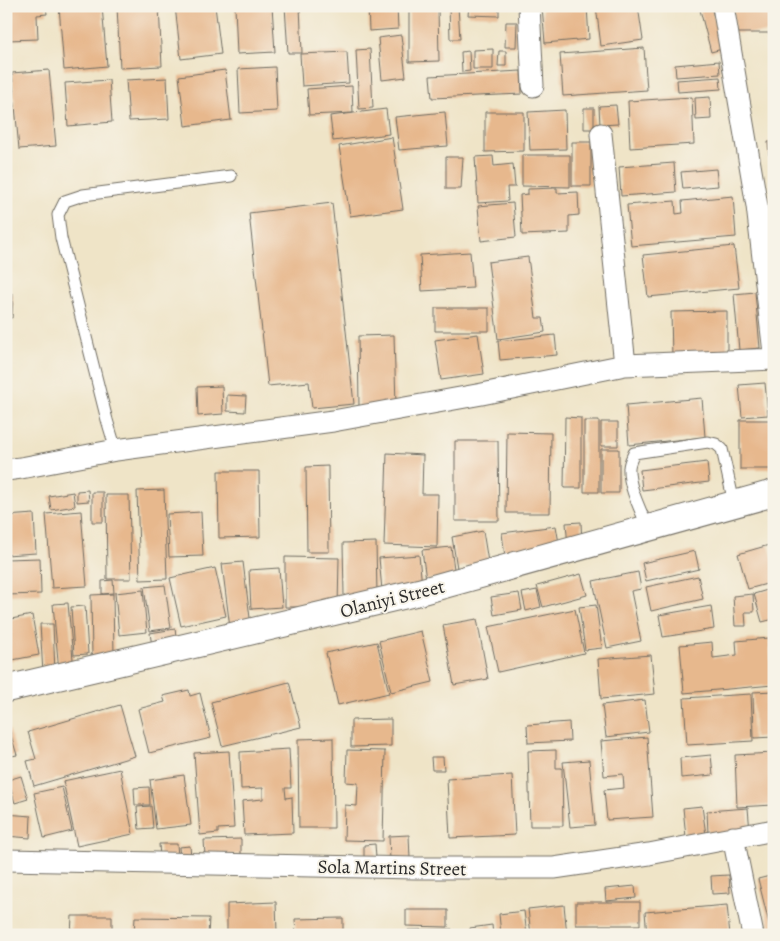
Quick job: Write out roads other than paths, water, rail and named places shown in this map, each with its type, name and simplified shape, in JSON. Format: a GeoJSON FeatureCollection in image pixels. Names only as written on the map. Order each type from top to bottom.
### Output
{"type":"FeatureCollection","features":[{"type":"Feature","properties":{"kind":"street"},"geometry":{"type":"LineString","coordinates":[[529,6],[533,86]]}},
{"type":"Feature","properties":{"kind":"street"},"geometry":{"type":"LineString","coordinates":[[723,6],[766,206],[774,353]]}},
{"type":"Feature","properties":{"kind":"street"},"geometry":{"type":"LineString","coordinates":[[601,134],[625,365]]}},
{"type":"Feature","properties":{"kind":"street"},"geometry":{"type":"LineString","coordinates":[[6,470],[116,450],[333,421],[482,394],[625,365],[774,359]]}},
{"type":"Feature","properties":{"kind":"street","name":"Olaniyi Street"},"geometry":{"type":"LineString","coordinates":[[6,689],[419,592],[774,493]]}},
{"type":"Feature","properties":{"kind":"street","name":"Sola Martins Street"},"geometry":{"type":"LineString","coordinates":[[6,860],[406,868],[554,868],[649,854],[774,830]]}},
{"type":"Feature","properties":{"kind":"street"},"geometry":{"type":"LineString","coordinates":[[733,837],[753,935]]}},
{"type":"Feature","properties":{"kind":"lane"},"geometry":{"type":"LineString","coordinates":[[116,450],[61,238],[58,215],[65,201],[83,195],[231,176]]}},
{"type":"Feature","properties":{"kind":"lane"},"geometry":{"type":"LineString","coordinates":[[648,528],[630,476],[629,467],[634,453],[708,442],[716,444],[722,448],[734,504]]}}]}
